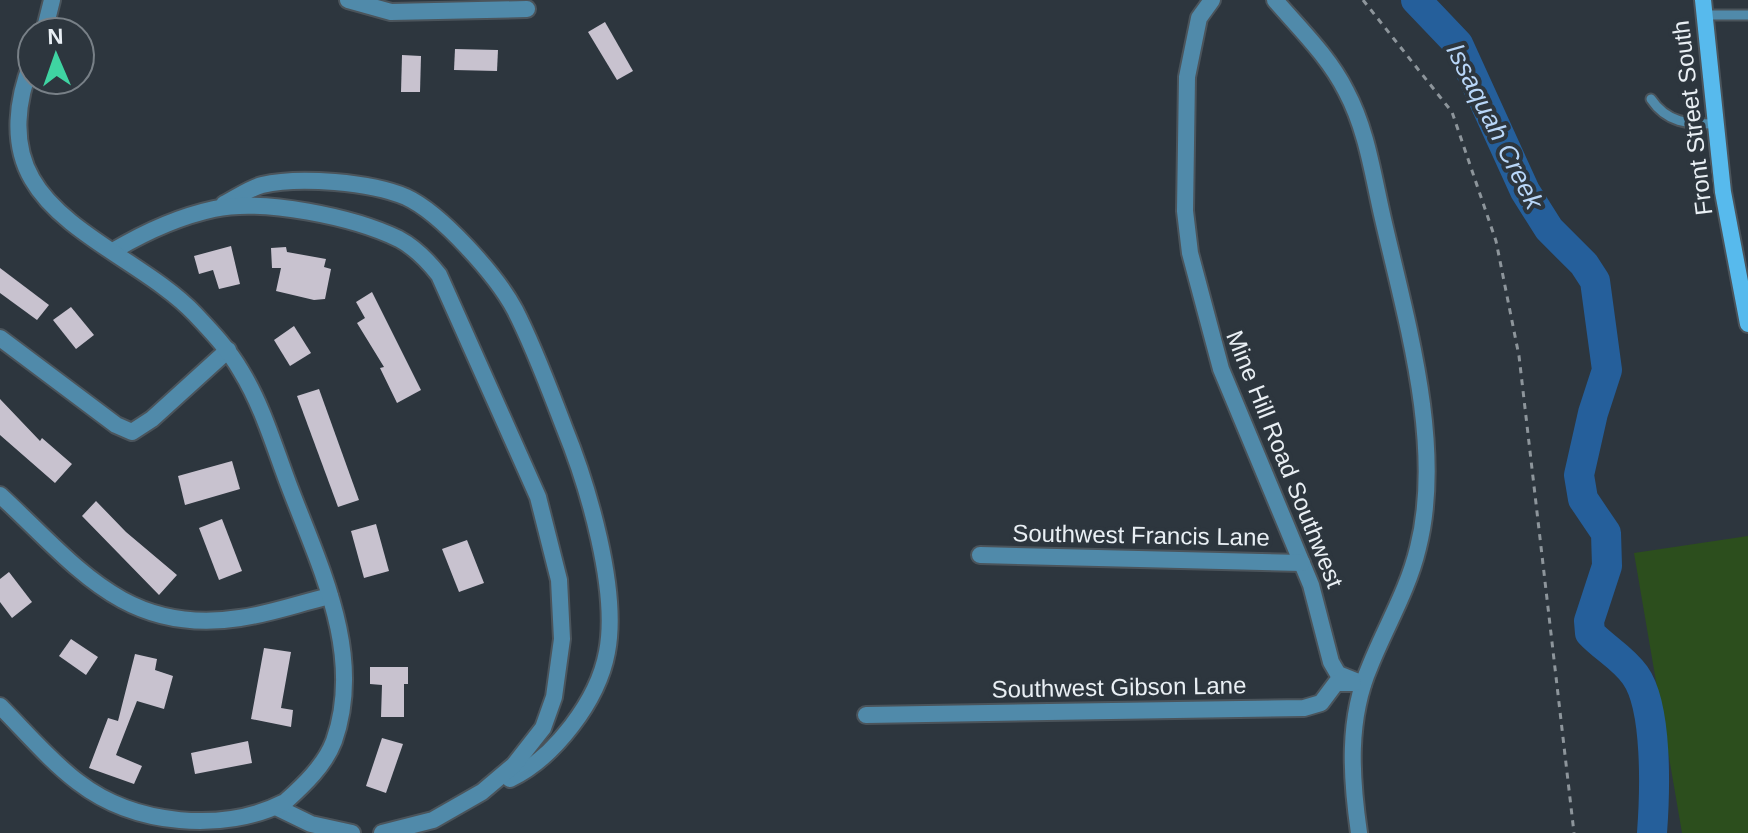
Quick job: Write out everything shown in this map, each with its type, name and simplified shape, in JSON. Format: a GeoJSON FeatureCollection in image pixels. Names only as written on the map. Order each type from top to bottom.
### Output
{"type":"FeatureCollection","features":[{"type":"Feature","properties":{"kind":"main road","name":"Front Street South"},"geometry":{"type":"LineString","coordinates":[[1704,8],[1715,124],[1748,324]]}},
{"type":"Feature","properties":{"kind":"street"},"geometry":{"type":"LineString","coordinates":[[348,0],[391,12],[527,9]]}},
{"type":"Feature","properties":{"kind":"street","name":"Mine Hill Road Southwest"},"geometry":{"type":"LineString","coordinates":[[1212,0],[1199,18],[1187,77],[1185,211],[1190,253],[1221,369],[1302,563],[1335,670],[1363,684]]}},
{"type":"Feature","properties":{"kind":"street"},"geometry":{"type":"LineString","coordinates":[[1275,0],[1333,69],[1357,113],[1402,304],[1424,432],[1427,468],[1419,546],[1406,589],[1363,684],[1352,748],[1359,833]]}},
{"type":"Feature","properties":{"kind":"street"},"geometry":{"type":"LineString","coordinates":[[0,706],[75,780],[116,807],[158,824],[190,829],[230,829],[249,824],[278,808],[304,785],[333,742],[344,688],[339,631],[330,596],[258,404],[228,350],[192,311],[63,214],[30,177],[22,156],[21,96]]}},
{"type":"Feature","properties":{"kind":"street"},"geometry":{"type":"LineString","coordinates":[[113,251],[147,230],[216,208],[261,185],[342,181],[407,198],[451,232],[483,265],[514,309],[576,457],[593,516],[607,587],[607,651],[597,684],[561,739],[519,774],[433,820],[382,833]]}},
{"type":"Feature","properties":{"kind":"street"},"geometry":{"type":"LineString","coordinates":[[216,208],[264,207],[320,215],[370,228],[400,240],[422,255],[439,275],[538,497],[554,549],[562,611],[554,697],[543,728],[514,765],[482,792]]}},
{"type":"Feature","properties":{"kind":"street"},"geometry":{"type":"LineString","coordinates":[[0,338],[116,425],[132,432],[152,419],[228,350]]}},
{"type":"Feature","properties":{"kind":"street"},"geometry":{"type":"LineString","coordinates":[[0,495],[102,588],[140,611],[216,620],[241,618],[330,596]]}},
{"type":"Feature","properties":{"kind":"street","name":"Southwest Francis Lane"},"geometry":{"type":"LineString","coordinates":[[980,555],[1302,563]]}},
{"type":"Feature","properties":{"kind":"street","name":"Southwest Gibson Lane"},"geometry":{"type":"LineString","coordinates":[[866,715],[1304,708],[1321,703],[1336,683],[1363,684]]}},
{"type":"Feature","properties":{"kind":"street"},"geometry":{"type":"LineString","coordinates":[[278,808],[311,824],[352,833]]}},
{"type":"Feature","properties":{"kind":"lane"},"geometry":{"type":"LineString","coordinates":[[1704,8],[1748,15]]}},
{"type":"Feature","properties":{"kind":"lane"},"geometry":{"type":"LineString","coordinates":[[1651,99],[1660,112],[1684,123],[1715,124]]}},
{"type":"Feature","properties":{"kind":"path"},"geometry":{"type":"LineString","coordinates":[[1363,0],[1452,112],[1496,241],[1519,356],[1574,833]]}},
{"type":"Feature","properties":{"kind":"green space"},"geometry":{"type":"Polygon","coordinates":[[[1748,536],[1748,833],[1682,833],[1634,553],[1748,536]]]}},
{"type":"Feature","properties":{"kind":"building"},"geometry":{"type":"Polygon","coordinates":[[[605,22],[633,71],[617,80],[588,32],[605,22]]]}},
{"type":"Feature","properties":{"kind":"building"},"geometry":{"type":"Polygon","coordinates":[[[455,49],[498,50],[497,71],[454,70],[455,49]]]}},
{"type":"Feature","properties":{"kind":"building"},"geometry":{"type":"Polygon","coordinates":[[[402,55],[421,56],[420,92],[401,92],[402,55]]]}},
{"type":"Feature","properties":{"kind":"building"},"geometry":{"type":"Polygon","coordinates":[[[231,246],[240,284],[219,289],[213,270],[199,274],[194,256],[231,246]]]}},
{"type":"Feature","properties":{"kind":"building"},"geometry":{"type":"Polygon","coordinates":[[[286,247],[287,252],[326,259],[324,267],[331,269],[325,299],[314,300],[276,291],[281,268],[272,268],[271,248],[286,247]]]}},
{"type":"Feature","properties":{"kind":"building"},"geometry":{"type":"Polygon","coordinates":[[[0,268],[49,305],[37,320],[0,293],[0,268]]]}},
{"type":"Feature","properties":{"kind":"building"},"geometry":{"type":"Polygon","coordinates":[[[372,292],[421,390],[397,403],[380,368],[384,367],[357,323],[365,318],[356,302],[372,292]]]}},
{"type":"Feature","properties":{"kind":"building"},"geometry":{"type":"Polygon","coordinates":[[[71,307],[94,335],[76,349],[53,320],[71,307]]]}},
{"type":"Feature","properties":{"kind":"building"},"geometry":{"type":"Polygon","coordinates":[[[294,326],[311,353],[290,366],[274,340],[294,326]]]}},
{"type":"Feature","properties":{"kind":"building"},"geometry":{"type":"Polygon","coordinates":[[[319,389],[359,500],[338,507],[297,396],[319,389]]]}},
{"type":"Feature","properties":{"kind":"building"},"geometry":{"type":"Polygon","coordinates":[[[0,399],[40,441],[42,438],[72,464],[55,483],[0,435],[0,399]]]}},
{"type":"Feature","properties":{"kind":"building"},"geometry":{"type":"Polygon","coordinates":[[[232,461],[240,489],[185,505],[178,476],[232,461]]]}},
{"type":"Feature","properties":{"kind":"building"},"geometry":{"type":"Polygon","coordinates":[[[96,501],[126,532],[177,575],[159,595],[82,516],[96,501]]]}},
{"type":"Feature","properties":{"kind":"building"},"geometry":{"type":"Polygon","coordinates":[[[222,519],[242,571],[219,580],[199,528],[222,519]]]}},
{"type":"Feature","properties":{"kind":"building"},"geometry":{"type":"Polygon","coordinates":[[[376,524],[389,571],[364,578],[351,531],[376,524]]]}},
{"type":"Feature","properties":{"kind":"building"},"geometry":{"type":"Polygon","coordinates":[[[467,540],[484,583],[459,592],[442,549],[467,540]]]}},
{"type":"Feature","properties":{"kind":"building"},"geometry":{"type":"Polygon","coordinates":[[[9,572],[32,602],[12,618],[0,602],[0,579],[9,572]]]}},
{"type":"Feature","properties":{"kind":"building"},"geometry":{"type":"Polygon","coordinates":[[[71,639],[98,657],[86,675],[59,656],[71,639]]]}},
{"type":"Feature","properties":{"kind":"building"},"geometry":{"type":"Polygon","coordinates":[[[264,648],[291,652],[281,708],[293,710],[291,727],[251,719],[264,648]]]}},
{"type":"Feature","properties":{"kind":"building"},"geometry":{"type":"Polygon","coordinates":[[[135,654],[157,659],[155,670],[173,676],[164,709],[137,701],[116,755],[142,766],[134,784],[89,768],[108,718],[118,721],[135,654]]]}},
{"type":"Feature","properties":{"kind":"building"},"geometry":{"type":"Polygon","coordinates":[[[370,667],[408,667],[408,684],[404,684],[404,717],[381,717],[382,685],[370,684],[370,667]]]}},
{"type":"Feature","properties":{"kind":"building"},"geometry":{"type":"Polygon","coordinates":[[[382,738],[403,744],[386,793],[366,786],[382,738]]]}},
{"type":"Feature","properties":{"kind":"building"},"geometry":{"type":"Polygon","coordinates":[[[248,741],[252,763],[195,774],[191,753],[248,741]]]}},
{"type":"Feature","properties":{"kind":"waterway","name":"Issaquah Creek"},"geometry":{"type":"LineString","coordinates":[[1416,0],[1458,44],[1525,191],[1549,229],[1584,264],[1595,281],[1607,370],[1593,413],[1579,475],[1583,499],[1606,533],[1607,566],[1589,621],[1590,633],[1635,675],[1648,708],[1653,751],[1652,833]]}}]}
